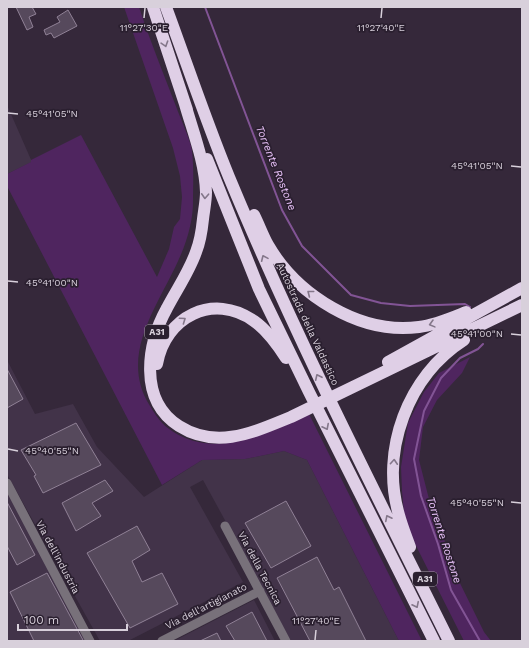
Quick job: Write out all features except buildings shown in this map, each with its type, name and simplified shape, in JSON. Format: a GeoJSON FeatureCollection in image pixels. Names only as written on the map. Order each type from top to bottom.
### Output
{"type":"FeatureCollection","features":[{"type":"Feature","properties":{"kind":"highway"},"geometry":{"type":"LineString","coordinates":[[152,7],[184,104],[259,289],[307,401],[434,641]]}},
{"type":"Feature","properties":{"kind":"highway","name":"Autostrada della Valdastico"},"geometry":{"type":"LineString","coordinates":[[166,7],[229,177],[290,315],[349,440],[449,641]]}},
{"type":"Feature","properties":{"kind":"highway","name":"A31"},"geometry":{"type":"LineString","coordinates":[[197,93],[268,246],[303,288],[322,302],[342,313],[372,323],[395,328],[419,327],[465,313],[521,288]]}},
{"type":"Feature","properties":{"kind":"highway","name":"A31"},"geometry":{"type":"LineString","coordinates":[[184,104],[204,170],[206,192],[197,250],[184,279],[166,309],[152,349],[150,368],[151,384],[155,399],[159,406],[176,424],[186,430],[200,435],[216,437],[234,437],[253,433],[307,401]]}},
{"type":"Feature","properties":{"kind":"highway","name":"A31"},"geometry":{"type":"LineString","coordinates":[[335,392],[521,288]]}},
{"type":"Feature","properties":{"kind":"highway","name":"A31"},"geometry":{"type":"LineString","coordinates":[[307,401],[280,349],[265,330],[253,320],[239,313],[216,308],[192,314],[177,324],[162,345],[157,364],[157,384],[170,409],[193,426],[202,429],[220,432],[239,430],[265,421],[307,401],[335,392],[522,305]]}},
{"type":"Feature","properties":{"kind":"highway","name":"A31"},"geometry":{"type":"LineString","coordinates":[[457,641],[414,555],[398,514],[394,475],[395,448],[407,407],[430,369],[460,342],[502,315]]}},
{"type":"Feature","properties":{"kind":"street","name":"Via dell'industria"},"geometry":{"type":"LineString","coordinates":[[7,483],[90,641]]}},
{"type":"Feature","properties":{"kind":"street","name":"Via della Tecnica"},"geometry":{"type":"LineString","coordinates":[[225,526],[286,641]]}},
{"type":"Feature","properties":{"kind":"street","name":"Via dell'artigianato"},"geometry":{"type":"LineString","coordinates":[[162,641],[260,591]]}},
{"type":"Feature","properties":{"kind":"shaded area"},"geometry":{"type":"Polygon","coordinates":[[[124,7],[139,7],[157,58],[188,136],[193,157],[193,207],[189,232],[178,261],[148,322],[141,343],[138,364],[141,385],[150,406],[168,429],[189,439],[206,443],[223,443],[259,435],[309,414],[422,641],[399,641],[307,460],[284,451],[245,459],[202,460],[162,485],[7,186],[7,174],[81,135],[157,277],[169,249],[174,227],[180,219],[182,197],[180,176],[173,148],[124,7]]]}},
{"type":"Feature","properties":{"kind":"shaded area"},"geometry":{"type":"Polygon","coordinates":[[[7,105],[32,162],[7,174],[7,105]]]}},
{"type":"Feature","properties":{"kind":"shaded area"},"geometry":{"type":"Polygon","coordinates":[[[470,357],[462,373],[437,400],[423,427],[419,460],[429,499],[442,532],[453,569],[484,632],[491,641],[464,641],[405,524],[402,491],[401,467],[408,423],[424,392],[439,373],[470,357]]]}},
{"type":"Feature","properties":{"kind":"shaded area"},"geometry":{"type":"Polygon","coordinates":[[[7,360],[35,414],[73,404],[97,447],[144,497],[202,460],[245,459],[284,451],[307,460],[399,641],[291,641],[203,480],[190,487],[243,582],[128,641],[100,641],[7,474],[7,360]]]}},
{"type":"Feature","properties":{"kind":"shaded area"},"geometry":{"type":"Polygon","coordinates":[[[7,492],[89,641],[7,641],[7,492]]]}},
{"type":"Feature","properties":{"kind":"shaded area"},"geometry":{"type":"Polygon","coordinates":[[[254,600],[275,641],[174,641],[254,600]]]}},
{"type":"Feature","properties":{"kind":"waterway","name":"Torrente Rostone"},"geometry":{"type":"LineString","coordinates":[[205,7],[282,210],[302,246],[351,295],[381,303],[410,306],[465,304],[470,307]]}},
{"type":"Feature","properties":{"kind":"waterway","name":"Torrente Rostone"},"geometry":{"type":"LineString","coordinates":[[480,641],[451,590],[438,544],[421,496],[414,459],[424,411],[441,378],[460,358],[478,349],[483,344]]}}]}
